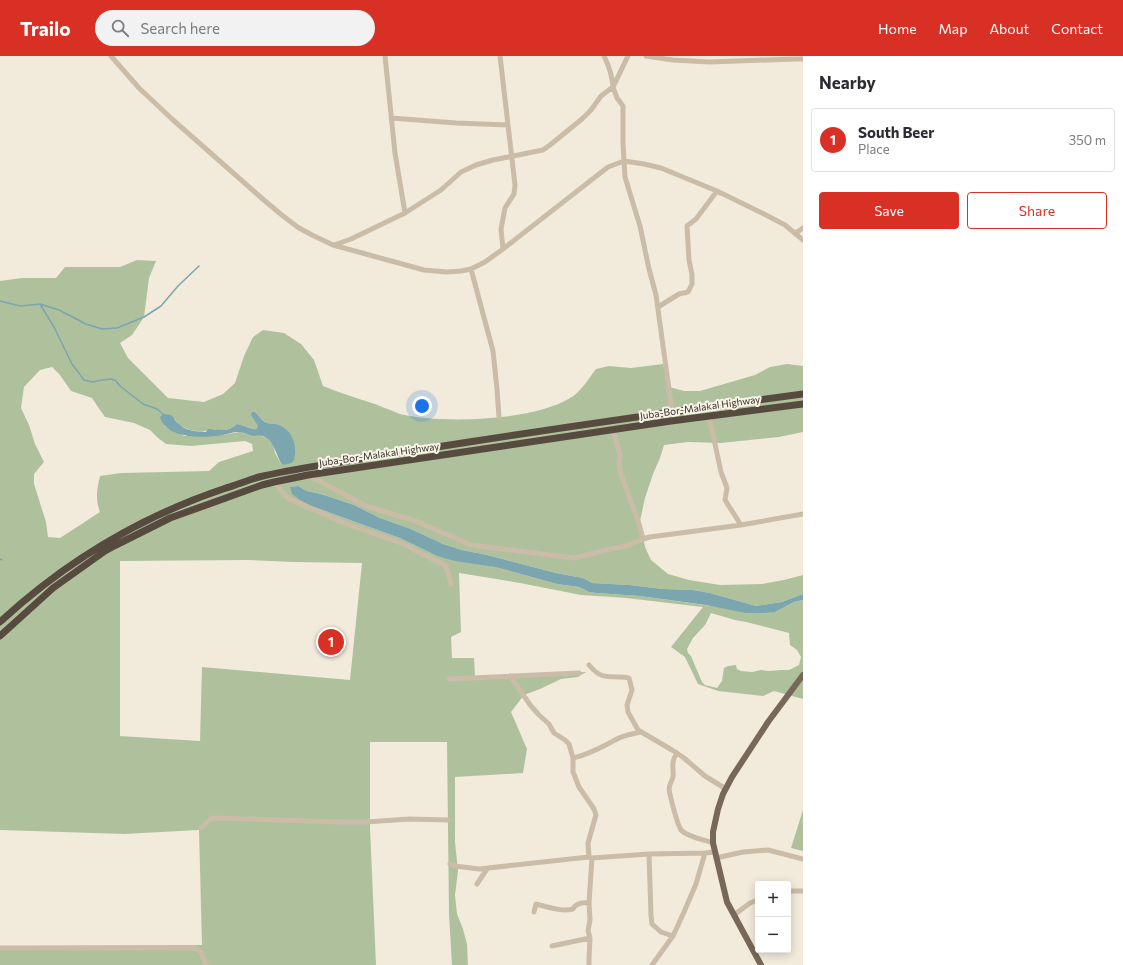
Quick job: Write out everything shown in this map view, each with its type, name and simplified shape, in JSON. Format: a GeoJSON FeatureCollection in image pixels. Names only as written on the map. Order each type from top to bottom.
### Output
{"type":"FeatureCollection","features":[{"type":"Feature","properties":{"kind":"highway","name":"Juba-Bor-Malakal Highway"},"geometry":{"type":"LineString","coordinates":[[0,622],[48,581],[81,558],[126,531],[173,508],[210,493],[258,478],[306,468],[532,432],[803,394]]}},
{"type":"Feature","properties":{"kind":"highway","name":"Juba-Bor-Malakal Highway"},"geometry":{"type":"LineString","coordinates":[[0,636],[53,588],[105,551],[170,518],[274,482],[308,475],[613,430],[803,404]]}},
{"type":"Feature","properties":{"kind":"main road"},"geometry":{"type":"LineString","coordinates":[[761,965],[727,902],[713,843],[713,832],[718,809],[726,789],[735,773],[768,722],[803,675]]}},
{"type":"Feature","properties":{"kind":"street"},"geometry":{"type":"LineString","coordinates":[[111,56],[139,88],[172,119],[282,216],[299,228],[333,245],[424,270],[447,272],[461,271],[471,269],[485,262],[503,250],[604,171],[617,163],[624,161],[661,168],[717,191],[745,203],[796,233],[803,228]]}},
{"type":"Feature","properties":{"kind":"street"},"geometry":{"type":"LineString","coordinates":[[384,56],[395,153],[405,213]]}},
{"type":"Feature","properties":{"kind":"street"},"geometry":{"type":"LineString","coordinates":[[500,56],[515,185],[514,194],[505,208],[501,229],[503,250]]}},
{"type":"Feature","properties":{"kind":"street"},"geometry":{"type":"LineString","coordinates":[[604,56],[608,63],[617,98],[623,106],[625,177],[640,226],[656,295],[672,412]]}},
{"type":"Feature","properties":{"kind":"street"},"geometry":{"type":"LineString","coordinates":[[333,245],[351,239],[405,213],[441,190],[461,172],[468,168],[493,160],[543,150],[582,119],[591,110],[601,96],[613,86],[628,56]]}},
{"type":"Feature","properties":{"kind":"street"},"geometry":{"type":"LineString","coordinates":[[646,56],[673,60],[709,62],[803,59]]}},
{"type":"Feature","properties":{"kind":"street"},"geometry":{"type":"LineString","coordinates":[[391,118],[508,125]]}},
{"type":"Feature","properties":{"kind":"street"},"geometry":{"type":"LineString","coordinates":[[717,191],[785,224],[803,240]]}},
{"type":"Feature","properties":{"kind":"street"},"geometry":{"type":"LineString","coordinates":[[658,307],[678,294],[688,292],[692,284],[692,275],[689,260],[687,226],[696,218],[717,191]]}},
{"type":"Feature","properties":{"kind":"street"},"geometry":{"type":"LineString","coordinates":[[471,269],[493,351],[499,416]]}},
{"type":"Feature","properties":{"kind":"street"},"geometry":{"type":"LineString","coordinates":[[709,416],[721,472],[727,488],[725,500],[741,525]]}},
{"type":"Feature","properties":{"kind":"street"},"geometry":{"type":"LineString","coordinates":[[613,430],[620,454],[619,464],[621,474],[643,539]]}},
{"type":"Feature","properties":{"kind":"street"},"geometry":{"type":"LineString","coordinates":[[308,475],[366,506],[413,520],[471,545],[575,558],[626,546],[650,537],[741,525],[803,514]]}},
{"type":"Feature","properties":{"kind":"street"},"geometry":{"type":"LineString","coordinates":[[274,482],[282,493],[298,503],[347,524],[401,543],[446,566],[451,584]]}},
{"type":"Feature","properties":{"kind":"street"},"geometry":{"type":"LineString","coordinates":[[589,665],[600,675],[629,678],[632,690],[627,705],[628,712],[638,730],[677,753],[705,776],[726,789]]}},
{"type":"Feature","properties":{"kind":"street"},"geometry":{"type":"LineString","coordinates":[[448,679],[579,673]]}},
{"type":"Feature","properties":{"kind":"street"},"geometry":{"type":"LineString","coordinates":[[510,676],[531,706],[549,724],[554,733],[569,744],[573,758],[573,772],[579,787],[594,809],[596,815],[588,843],[590,857],[590,920],[588,931],[590,938],[589,965]]}},
{"type":"Feature","properties":{"kind":"street"},"geometry":{"type":"LineString","coordinates":[[573,758],[584,756],[621,737],[640,732]]}},
{"type":"Feature","properties":{"kind":"street"},"geometry":{"type":"LineString","coordinates":[[677,753],[673,759],[673,776],[669,788],[674,814],[682,831],[713,843]]}},
{"type":"Feature","properties":{"kind":"street"},"geometry":{"type":"LineString","coordinates":[[201,828],[212,818],[341,822],[409,819],[449,820]]}},
{"type":"Feature","properties":{"kind":"street"},"geometry":{"type":"LineString","coordinates":[[450,864],[454,866],[488,869],[590,857],[705,853],[716,855],[768,850],[803,859]]}},
{"type":"Feature","properties":{"kind":"street"},"geometry":{"type":"LineString","coordinates":[[654,964],[673,936],[690,899],[705,853]]}},
{"type":"Feature","properties":{"kind":"street"},"geometry":{"type":"LineString","coordinates":[[649,854],[652,924],[661,932],[673,936]]}},
{"type":"Feature","properties":{"kind":"street"},"geometry":{"type":"LineString","coordinates":[[477,884],[488,869]]}},
{"type":"Feature","properties":{"kind":"street"},"geometry":{"type":"LineString","coordinates":[[791,891],[803,891]]}},
{"type":"Feature","properties":{"kind":"street"},"geometry":{"type":"LineString","coordinates":[[734,915],[755,902]]}},
{"type":"Feature","properties":{"kind":"street"},"geometry":{"type":"LineString","coordinates":[[534,912],[536,904],[559,910],[569,910],[573,909],[575,905],[580,903],[589,903]]}},
{"type":"Feature","properties":{"kind":"street"},"geometry":{"type":"LineString","coordinates":[[552,946],[590,938]]}},
{"type":"Feature","properties":{"kind":"street"},"geometry":{"type":"LineString","coordinates":[[0,948],[195,948],[201,952],[206,965]]}},
{"type":"Feature","properties":{"kind":"green space"},"geometry":{"type":"Polygon","coordinates":[[[137,260],[156,261],[149,278],[144,317],[132,335],[120,343],[128,358],[168,398],[204,402],[223,394],[235,383],[244,356],[253,337],[263,330],[284,333],[301,344],[314,360],[323,386],[400,414],[439,419],[511,416],[534,412],[554,406],[578,392],[596,369],[609,366],[631,368],[663,364],[669,387],[684,391],[700,391],[755,375],[770,367],[787,364],[803,366],[803,432],[779,437],[721,443],[688,442],[664,445],[645,498],[640,521],[645,547],[651,560],[668,574],[689,580],[720,585],[762,584],[803,575],[803,594],[782,602],[756,606],[710,593],[693,590],[592,583],[583,578],[556,573],[443,544],[411,529],[380,518],[354,505],[307,491],[298,486],[291,487],[314,507],[400,538],[437,556],[495,567],[557,584],[579,587],[589,592],[640,596],[726,608],[775,612],[794,602],[803,600],[803,699],[774,691],[763,696],[718,691],[698,684],[685,657],[671,647],[703,607],[626,598],[581,595],[459,573],[461,632],[451,637],[452,658],[474,658],[475,677],[586,672],[578,677],[561,679],[524,695],[511,712],[527,749],[523,773],[455,777],[455,842],[458,871],[455,895],[457,914],[467,944],[468,965],[452,965],[449,914],[447,742],[370,742],[370,828],[376,965],[0,965],[0,946],[202,945],[199,830],[124,834],[0,830],[0,281],[22,278],[56,278],[65,267],[120,267],[137,260]],[[52,367],[40,370],[24,387],[21,408],[29,425],[35,444],[44,462],[34,474],[34,484],[46,522],[48,537],[60,538],[100,512],[97,503],[97,494],[100,476],[121,473],[209,471],[219,462],[253,451],[252,444],[245,441],[191,446],[166,444],[150,430],[134,423],[105,417],[92,398],[71,391],[60,375],[52,367]],[[255,412],[253,418],[258,424],[258,429],[237,424],[233,428],[219,431],[215,429],[201,432],[190,430],[179,425],[175,419],[164,426],[184,436],[223,435],[240,432],[254,436],[261,436],[267,438],[273,444],[275,453],[280,462],[268,424],[255,412]],[[248,560],[120,561],[120,736],[200,741],[202,667],[350,680],[362,563],[248,560]],[[711,613],[705,625],[693,638],[687,649],[702,682],[705,685],[717,688],[722,681],[724,668],[728,666],[736,665],[737,669],[741,671],[752,672],[761,670],[789,670],[799,665],[801,657],[797,650],[790,645],[789,633],[711,613]]]}},
{"type":"Feature","properties":{"kind":"green space"},"geometry":{"type":"Polygon","coordinates":[[[803,810],[803,851],[791,848],[803,810]]]}},
{"type":"Feature","properties":{"kind":"water"},"geometry":{"type":"Polygon","coordinates":[[[252,412],[255,412],[268,424],[279,425],[290,433],[295,445],[295,457],[292,462],[283,465],[271,442],[264,436],[253,436],[238,432],[206,437],[187,436],[170,430],[160,417],[163,414],[171,415],[183,427],[196,431],[206,432],[208,429],[227,430],[237,424],[252,429],[257,429],[258,426],[251,415],[252,412]]]}},
{"type":"Feature","properties":{"kind":"water"},"geometry":{"type":"Polygon","coordinates":[[[298,486],[307,491],[354,505],[380,518],[411,529],[443,544],[556,573],[583,578],[592,583],[693,590],[710,593],[756,606],[782,602],[803,594],[803,600],[794,602],[775,612],[746,613],[706,605],[640,596],[589,592],[579,587],[557,584],[495,567],[455,561],[437,556],[400,538],[314,507],[300,500],[292,494],[290,487],[298,486]]]}},
{"type":"Feature","properties":{"kind":"waterway"},"geometry":{"type":"LineString","coordinates":[[40,304],[59,310],[86,324],[102,329],[117,328],[144,317],[161,306],[178,286],[199,266]]}},
{"type":"Feature","properties":{"kind":"waterway"},"geometry":{"type":"LineString","coordinates":[[0,301],[20,306],[40,304],[54,327],[72,364],[84,380],[93,382],[112,379],[143,404],[157,409],[164,415]]}},
{"type":"Feature","properties":{"kind":"place","name":"South Beer"},"geometry":{"type":"Point","coordinates":[331,642]}}]}
